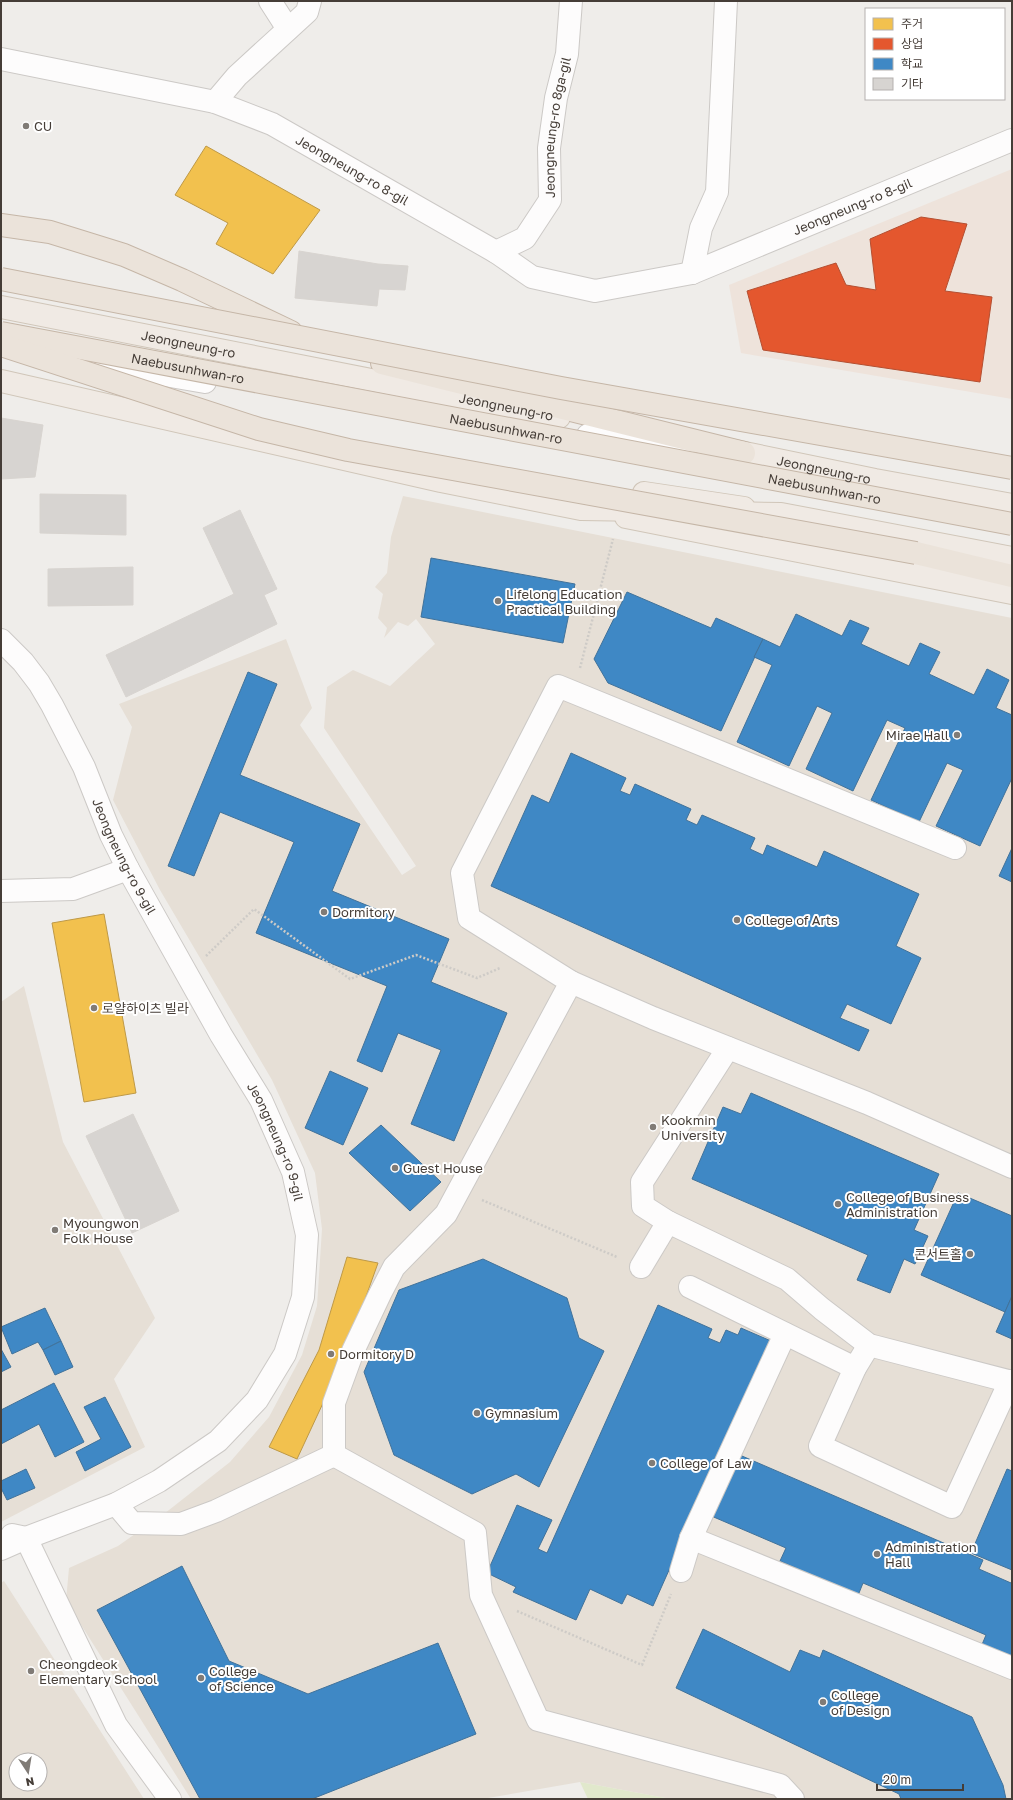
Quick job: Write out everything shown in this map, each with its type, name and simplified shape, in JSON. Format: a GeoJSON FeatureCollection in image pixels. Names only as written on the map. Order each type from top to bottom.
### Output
{"type":"FeatureCollection","features":[{"type":"Feature","properties":{"kind":"highway"},"geometry":{"type":"LineString","coordinates":[[1,225],[50,232],[124,255],[182,280],[328,350],[744,453]]}},
{"type":"Feature","properties":{"kind":"highway"},"geometry":{"type":"LineString","coordinates":[[1,279],[561,388],[1012,468]]}},
{"type":"Feature","properties":{"kind":"highway","name":"Naebusunhwan-ro"},"geometry":{"type":"LineString","coordinates":[[1,333],[1012,524]]}},
{"type":"Feature","properties":{"kind":"highway"},"geometry":{"type":"LineString","coordinates":[[1,346],[259,429],[348,450],[916,553],[1012,576]]}},
{"type":"Feature","properties":{"kind":"main road","name":"Jeongneung-ro"},"geometry":{"type":"LineString","coordinates":[[1,307],[875,480],[1012,505]]}},
{"type":"Feature","properties":{"kind":"main road"},"geometry":{"type":"LineString","coordinates":[[1,381],[441,481],[1012,593]]}},
{"type":"Feature","properties":{"kind":"main road"},"geometry":{"type":"LineString","coordinates":[[441,481],[589,485],[781,514],[1012,558]]}},
{"type":"Feature","properties":{"kind":"main road"},"geometry":{"type":"LineString","coordinates":[[581,509],[781,514]]}},
{"type":"Feature","properties":{"kind":"street"},"geometry":{"type":"LineString","coordinates":[[270,1],[288,29]]}},
{"type":"Feature","properties":{"kind":"street"},"geometry":{"type":"LineString","coordinates":[[215,102],[236,76],[307,12],[310,1]]}},
{"type":"Feature","properties":{"kind":"street","name":"Jeongneung-ro 8ga-gil"},"geometry":{"type":"LineString","coordinates":[[496,252],[525,238],[550,200],[549,148],[556,98],[567,54],[571,1]]}},
{"type":"Feature","properties":{"kind":"street"},"geometry":{"type":"LineString","coordinates":[[692,273],[701,228],[717,192],[726,1]]}},
{"type":"Feature","properties":{"kind":"street","name":"Jeongneung-ro 8-gil"},"geometry":{"type":"LineString","coordinates":[[1,59],[215,102],[272,124],[496,252],[532,277],[594,291],[692,273],[1012,140]]}},
{"type":"Feature","properties":{"kind":"street"},"geometry":{"type":"LineString","coordinates":[[1,346],[351,408],[744,453]]}},
{"type":"Feature","properties":{"kind":"street","name":"Jeongneung-ro 9-gil"},"geometry":{"type":"LineString","coordinates":[[1,640],[23,662],[39,683],[52,705],[84,766],[111,835],[128,868],[221,1034],[260,1100],[293,1172],[307,1235],[303,1297],[285,1354],[257,1400],[218,1441],[159,1481],[116,1504],[1,1549]]}},
{"type":"Feature","properties":{"kind":"street"},"geometry":{"type":"LineString","coordinates":[[956,848],[558,686],[462,873],[469,918],[571,982],[653,1018],[867,1103],[1012,1167]]}},
{"type":"Feature","properties":{"kind":"street"},"geometry":{"type":"LineString","coordinates":[[1,891],[73,890],[128,868]]}},
{"type":"Feature","properties":{"kind":"street"},"geometry":{"type":"LineString","coordinates":[[334,1455],[334,1403],[353,1352],[373,1308],[394,1267],[446,1214],[571,982]]}},
{"type":"Feature","properties":{"kind":"street"},"geometry":{"type":"LineString","coordinates":[[728,1048],[642,1182],[643,1206],[668,1222],[787,1279],[822,1309],[869,1345],[1011,1381],[952,1507],[820,1446],[855,1368],[869,1345]]}},
{"type":"Feature","properties":{"kind":"street"},"geometry":{"type":"LineString","coordinates":[[641,1267],[668,1222]]}},
{"type":"Feature","properties":{"kind":"street"},"geometry":{"type":"LineString","coordinates":[[690,1287],[855,1368]]}},
{"type":"Feature","properties":{"kind":"street"},"geometry":{"type":"LineString","coordinates":[[681,1571],[691,1538],[785,1334]]}},
{"type":"Feature","properties":{"kind":"street"},"geometry":{"type":"LineString","coordinates":[[116,1504],[132,1523],[181,1524],[216,1511],[334,1455]]}},
{"type":"Feature","properties":{"kind":"street"},"geometry":{"type":"LineString","coordinates":[[334,1455],[475,1533],[480,1595],[538,1720],[780,1785],[792,1799]]}},
{"type":"Feature","properties":{"kind":"street"},"geometry":{"type":"LineString","coordinates":[[1,1533],[26,1538],[116,1725],[170,1799]]}},
{"type":"Feature","properties":{"kind":"street"},"geometry":{"type":"LineString","coordinates":[[691,1538],[1012,1668]]}},
{"type":"Feature","properties":{"kind":"path"},"geometry":{"type":"LineString","coordinates":[[573,693],[620,516]]}},
{"type":"Feature","properties":{"kind":"path"},"geometry":{"type":"LineString","coordinates":[[201,960],[254,909],[350,979],[416,955],[477,978],[528,955]]}},
{"type":"Feature","properties":{"kind":"path"},"geometry":{"type":"LineString","coordinates":[[458,1191],[641,1267]]}},
{"type":"Feature","properties":{"kind":"path"},"geometry":{"type":"LineString","coordinates":[[480,1595],[642,1665],[681,1571]]}},
{"type":"Feature","properties":{"kind":"shaded area"},"geometry":{"type":"Polygon","coordinates":[[[1012,169],[1012,399],[741,353],[729,285],[1012,169]]]}},
{"type":"Feature","properties":{"kind":"shaded area","name":"Kookmin University"},"geometry":{"type":"Polygon","coordinates":[[[403,496],[1012,618],[1012,1799],[671,1799],[580,1782],[482,1799],[191,1799],[66,1601],[69,1568],[118,1546],[169,1510],[230,1462],[269,1417],[302,1355],[317,1306],[322,1229],[315,1173],[272,1080],[160,890],[113,800],[132,727],[119,704],[286,639],[312,708],[300,725],[402,875],[416,866],[324,728],[327,687],[353,670],[390,686],[435,644],[416,619],[408,626],[398,622],[384,638],[387,628],[378,618],[383,594],[375,587],[387,573],[391,537],[403,496]]]}},
{"type":"Feature","properties":{"kind":"shaded area","name":"Myoungwon Folk House"},"geometry":{"type":"Polygon","coordinates":[[[24,986],[63,1142],[155,1318],[114,1379],[145,1447],[1,1522],[1,1002],[24,986]]]}},
{"type":"Feature","properties":{"kind":"shaded area","name":"Cheongdeok Elementary School"},"geometry":{"type":"Polygon","coordinates":[[[4,1581],[144,1799],[1,1799],[1,1583],[4,1581]]]}},
{"type":"Feature","properties":{"kind":"green space"},"geometry":{"type":"Polygon","coordinates":[[[580,1782],[671,1799],[588,1799],[580,1782]]]}},
{"type":"Feature","properties":{"kind":"building: 주거"},"geometry":{"type":"Polygon","coordinates":[[[206,146],[320,210],[273,274],[216,244],[228,223],[175,195],[206,146]]]}},
{"type":"Feature","properties":{"kind":"building: 주거","name":"로얄하이츠 빌라"},"geometry":{"type":"Polygon","coordinates":[[[104,914],[136,1093],[84,1102],[52,923],[104,914]]]}},
{"type":"Feature","properties":{"kind":"building: 주거","name":"Dormitory D"},"geometry":{"type":"Polygon","coordinates":[[[347,1257],[378,1263],[344,1358],[297,1459],[269,1447],[319,1350],[347,1257]]]}},
{"type":"Feature","properties":{"kind":"building: 상업"},"geometry":{"type":"Polygon","coordinates":[[[921,217],[967,224],[945,291],[992,297],[980,382],[763,350],[747,291],[836,263],[846,285],[876,290],[870,239],[921,217]]]}},
{"type":"Feature","properties":{"kind":"building: 학교","name":"Lifelong Education Practical Building"},"geometry":{"type":"Polygon","coordinates":[[[431,558],[575,584],[563,643],[421,617],[431,558]]]}},
{"type":"Feature","properties":{"kind":"building: 학교"},"geometry":{"type":"Polygon","coordinates":[[[627,592],[711,628],[716,618],[763,639],[721,731],[608,683],[594,659],[627,592]]]}},
{"type":"Feature","properties":{"kind":"building: 학교","name":"Mirae Hall"},"geometry":{"type":"Polygon","coordinates":[[[796,614],[842,636],[850,620],[869,628],[861,644],[909,666],[920,643],[940,652],[929,674],[974,695],[987,669],[1009,680],[996,708],[1012,715],[1012,778],[980,846],[936,826],[963,770],[947,763],[919,822],[871,800],[905,728],[887,720],[853,791],[806,769],[832,713],[817,706],[789,766],[737,742],[772,665],[754,657],[763,639],[780,647],[796,614]]]}},
{"type":"Feature","properties":{"kind":"building: 학교","name":"Dormitory"},"geometry":{"type":"Polygon","coordinates":[[[248,672],[277,684],[240,775],[360,824],[332,891],[449,939],[431,982],[507,1013],[454,1141],[411,1124],[441,1050],[398,1033],[382,1072],[357,1061],[387,986],[256,933],[294,842],[220,812],[194,876],[168,866],[248,672]]]}},
{"type":"Feature","properties":{"kind":"building: 학교","name":"College of Arts"},"geometry":{"type":"Polygon","coordinates":[[[571,753],[626,778],[620,791],[630,795],[635,784],[691,809],[686,820],[697,825],[702,815],[755,838],[750,849],[763,855],[767,845],[817,867],[824,851],[919,894],[896,946],[921,958],[891,1024],[847,1004],[840,1018],[869,1030],[859,1051],[491,886],[532,795],[549,803],[571,753]]]}},
{"type":"Feature","properties":{"kind":"building: 학교"},"geometry":{"type":"Polygon","coordinates":[[[1012,848],[1012,882],[999,876],[1012,848]]]}},
{"type":"Feature","properties":{"kind":"building: 학교"},"geometry":{"type":"Polygon","coordinates":[[[330,1071],[368,1088],[343,1145],[305,1128],[330,1071]]]}},
{"type":"Feature","properties":{"kind":"building: 학교","name":"College of Business Administration"},"geometry":{"type":"Polygon","coordinates":[[[751,1093],[939,1174],[914,1230],[928,1236],[915,1264],[904,1259],[890,1293],[857,1280],[868,1255],[692,1179],[723,1107],[741,1114],[751,1093]]]}},
{"type":"Feature","properties":{"kind":"building: 학교","name":"Guest House"},"geometry":{"type":"Polygon","coordinates":[[[381,1125],[441,1182],[410,1211],[349,1153],[381,1125]]]}},
{"type":"Feature","properties":{"kind":"building: 학교","name":"콘서트홀"},"geometry":{"type":"Polygon","coordinates":[[[958,1193],[1012,1216],[1012,1296],[1005,1312],[921,1275],[958,1193]]]}},
{"type":"Feature","properties":{"kind":"building: 학교","name":"Gymnasium"},"geometry":{"type":"Polygon","coordinates":[[[483,1259],[567,1298],[579,1338],[604,1351],[539,1487],[516,1474],[472,1494],[394,1455],[364,1372],[399,1290],[483,1259]]]}},
{"type":"Feature","properties":{"kind":"building: 학교"},"geometry":{"type":"Polygon","coordinates":[[[1012,1296],[1012,1339],[996,1332],[1012,1296]]]}},
{"type":"Feature","properties":{"kind":"building: 학교","name":"College of Law"},"geometry":{"type":"Polygon","coordinates":[[[658,1305],[712,1329],[708,1338],[720,1343],[726,1330],[738,1335],[741,1328],[771,1341],[653,1606],[627,1594],[622,1604],[590,1589],[576,1620],[513,1592],[516,1587],[487,1573],[517,1505],[552,1520],[538,1549],[547,1553],[658,1305]]]}},
{"type":"Feature","properties":{"kind":"building: 학교"},"geometry":{"type":"Polygon","coordinates":[[[45,1308],[61,1341],[43,1350],[38,1342],[12,1354],[1,1327],[45,1308]]]}},
{"type":"Feature","properties":{"kind":"building: 학교"},"geometry":{"type":"Polygon","coordinates":[[[61,1341],[73,1367],[55,1375],[43,1350],[61,1341]]]}},
{"type":"Feature","properties":{"kind":"building: 학교"},"geometry":{"type":"Polygon","coordinates":[[[1,1349],[11,1367],[1,1372],[1,1349]]]}},
{"type":"Feature","properties":{"kind":"building: 학교"},"geometry":{"type":"Polygon","coordinates":[[[54,1383],[84,1442],[55,1457],[39,1424],[1,1444],[1,1410],[54,1383]]]}},
{"type":"Feature","properties":{"kind":"building: 학교"},"geometry":{"type":"Polygon","coordinates":[[[105,1397],[131,1447],[85,1471],[76,1452],[101,1439],[84,1407],[105,1397]]]}},
{"type":"Feature","properties":{"kind":"building: 학교","name":"Administration Hall"},"geometry":{"type":"Polygon","coordinates":[[[735,1453],[983,1560],[979,1569],[1011,1583],[1012,1580],[1012,1661],[981,1647],[986,1635],[863,1583],[855,1603],[793,1576],[796,1568],[780,1561],[786,1548],[709,1515],[735,1453]]]}},
{"type":"Feature","properties":{"kind":"building: 학교"},"geometry":{"type":"Polygon","coordinates":[[[26,1469],[35,1488],[7,1500],[1,1488],[1,1481],[26,1469]]]}},
{"type":"Feature","properties":{"kind":"building: 학교","name":"Administration Hall"},"geometry":{"type":"Polygon","coordinates":[[[1007,1469],[1012,1471],[1012,1570],[971,1553],[1007,1469]]]}},
{"type":"Feature","properties":{"kind":"building: 학교","name":"College of Science"},"geometry":{"type":"Polygon","coordinates":[[[182,1566],[229,1661],[308,1694],[438,1643],[476,1734],[312,1799],[200,1799],[97,1610],[182,1566]]]}},
{"type":"Feature","properties":{"kind":"building: 학교","name":"College of Design"},"geometry":{"type":"Polygon","coordinates":[[[703,1629],[790,1672],[800,1650],[820,1658],[823,1650],[972,1717],[1003,1785],[1006,1799],[901,1799],[899,1794],[676,1688],[703,1629]]]}},
{"type":"Feature","properties":{"kind":"building: 기타"},"geometry":{"type":"Polygon","coordinates":[[[299,251],[378,264],[408,266],[405,290],[379,289],[377,306],[295,298],[299,251]]]}},
{"type":"Feature","properties":{"kind":"building: 기타"},"geometry":{"type":"Polygon","coordinates":[[[1,418],[43,425],[35,477],[1,479],[1,418]]]}},
{"type":"Feature","properties":{"kind":"building: 기타"},"geometry":{"type":"Polygon","coordinates":[[[40,494],[126,495],[126,535],[40,533],[40,494]]]}},
{"type":"Feature","properties":{"kind":"building: 기타"},"geometry":{"type":"Polygon","coordinates":[[[240,510],[277,589],[264,595],[277,624],[126,697],[106,655],[234,594],[203,528],[240,510]]]}},
{"type":"Feature","properties":{"kind":"building: 기타"},"geometry":{"type":"Polygon","coordinates":[[[133,567],[133,605],[48,606],[48,569],[133,567]]]}},
{"type":"Feature","properties":{"kind":"building: 기타"},"geometry":{"type":"Polygon","coordinates":[[[133,1114],[179,1211],[132,1233],[86,1136],[133,1114]]]}},
{"type":"Feature","properties":{"kind":"place","name":"CU"},"geometry":{"type":"Point","coordinates":[26,126]}},
{"type":"Feature","properties":{"kind":"place","name":"Lifelong Education Practical Building"},"geometry":{"type":"Point","coordinates":[498,601]}},
{"type":"Feature","properties":{"kind":"place","name":"Mirae Hall"},"geometry":{"type":"Point","coordinates":[957,735]}},
{"type":"Feature","properties":{"kind":"place","name":"Dormitory"},"geometry":{"type":"Point","coordinates":[324,912]}},
{"type":"Feature","properties":{"kind":"place","name":"College of Arts"},"geometry":{"type":"Point","coordinates":[737,920]}},
{"type":"Feature","properties":{"kind":"place","name":"로얄하이츠 빌라"},"geometry":{"type":"Point","coordinates":[94,1008]}},
{"type":"Feature","properties":{"kind":"place","name":"Kookmin University"},"geometry":{"type":"Point","coordinates":[653,1127]}},
{"type":"Feature","properties":{"kind":"place","name":"Guest House"},"geometry":{"type":"Point","coordinates":[395,1168]}},
{"type":"Feature","properties":{"kind":"place","name":"College of Business Administration"},"geometry":{"type":"Point","coordinates":[838,1204]}},
{"type":"Feature","properties":{"kind":"place","name":"Myoungwon Folk House"},"geometry":{"type":"Point","coordinates":[55,1230]}},
{"type":"Feature","properties":{"kind":"place","name":"콘서트홀"},"geometry":{"type":"Point","coordinates":[970,1254]}},
{"type":"Feature","properties":{"kind":"place","name":"Dormitory D"},"geometry":{"type":"Point","coordinates":[331,1354]}},
{"type":"Feature","properties":{"kind":"place","name":"Gymnasium"},"geometry":{"type":"Point","coordinates":[477,1413]}},
{"type":"Feature","properties":{"kind":"place","name":"College of Law"},"geometry":{"type":"Point","coordinates":[652,1463]}},
{"type":"Feature","properties":{"kind":"place","name":"Administration Hall"},"geometry":{"type":"Point","coordinates":[877,1554]}},
{"type":"Feature","properties":{"kind":"place","name":"Cheongdeok Elementary School"},"geometry":{"type":"Point","coordinates":[31,1671]}},
{"type":"Feature","properties":{"kind":"place","name":"College of Science"},"geometry":{"type":"Point","coordinates":[201,1678]}},
{"type":"Feature","properties":{"kind":"place","name":"College of Design"},"geometry":{"type":"Point","coordinates":[823,1702]}}]}
